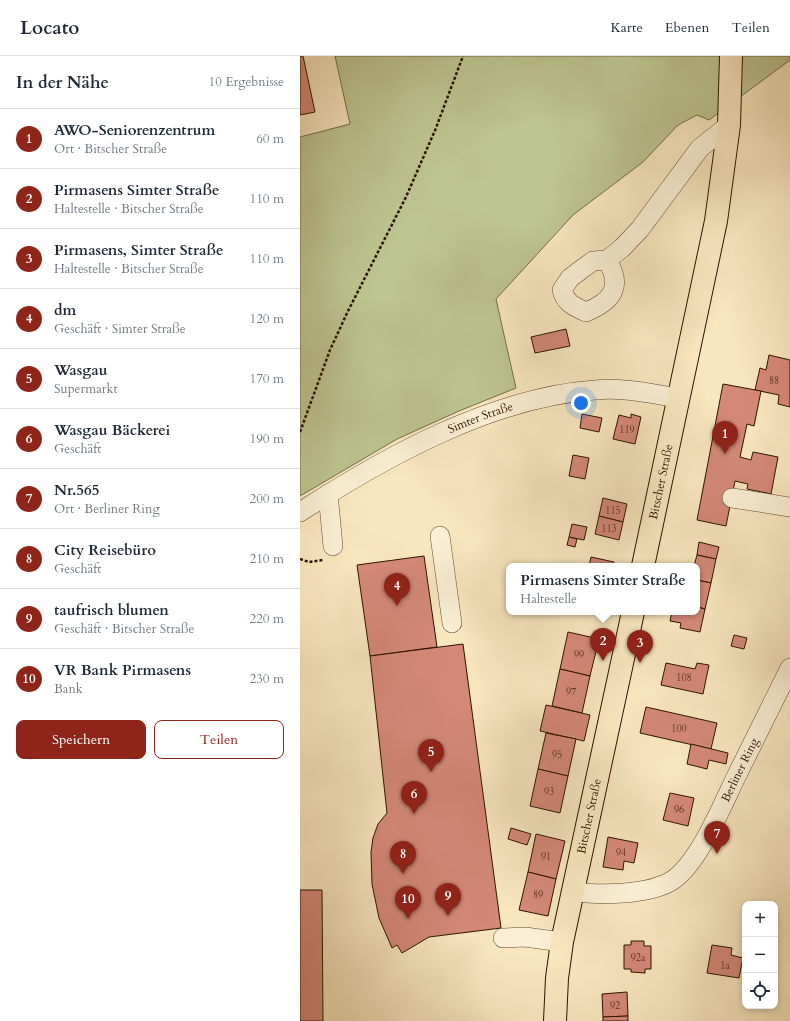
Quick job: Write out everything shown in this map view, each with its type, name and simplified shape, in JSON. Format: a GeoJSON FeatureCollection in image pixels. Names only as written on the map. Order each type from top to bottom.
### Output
{"type":"FeatureCollection","features":[{"type":"Feature","properties":{"kind":"main road","name":"Bitscher Straße"},"geometry":{"type":"LineString","coordinates":[[644,563],[716,220],[729,124],[730,56]]}},
{"type":"Feature","properties":{"kind":"main road","name":"Bitscher Straße"},"geometry":{"type":"LineString","coordinates":[[555,1021],[557,978],[562,942],[632,615]]}},
{"type":"Feature","properties":{"kind":"street"},"geometry":{"type":"LineString","coordinates":[[607,260],[622,248],[640,229],[700,148],[729,124]]}},
{"type":"Feature","properties":{"kind":"street","name":"Simter Straße"},"geometry":{"type":"LineString","coordinates":[[300,512],[387,460],[438,434],[514,405],[555,395],[596,390],[634,391],[679,398]]}},
{"type":"Feature","properties":{"kind":"street"},"geometry":{"type":"LineString","coordinates":[[328,494],[331,553]]}},
{"type":"Feature","properties":{"kind":"street"},"geometry":{"type":"LineString","coordinates":[[732,498],[790,508]]}},
{"type":"Feature","properties":{"kind":"street"},"geometry":{"type":"LineString","coordinates":[[440,536],[452,623]]}},
{"type":"Feature","properties":{"kind":"street","name":"Berliner Ring"},"geometry":{"type":"LineString","coordinates":[[572,891],[604,895],[635,891],[662,885],[681,874],[694,856],[719,812],[790,668]]}},
{"type":"Feature","properties":{"kind":"street"},"geometry":{"type":"LineString","coordinates":[[504,938],[525,938],[562,942]]}},
{"type":"Feature","properties":{"kind":"path"},"geometry":{"type":"LineString","coordinates":[[300,432],[330,350],[348,310],[406,197],[436,128],[463,56]]}},
{"type":"Feature","properties":{"kind":"path"},"geometry":{"type":"LineString","coordinates":[[300,559],[309,562],[331,553]]}},
{"type":"Feature","properties":{"kind":"green space"},"geometry":{"type":"Polygon","coordinates":[[[335,56],[790,56],[790,60],[709,120],[697,115],[678,125],[643,162],[573,215],[496,299],[516,388],[459,411],[397,439],[300,496],[300,137],[350,124],[335,56]]]}},
{"type":"Feature","properties":{"kind":"building"},"geometry":{"type":"Polygon","coordinates":[[[300,56],[303,56],[315,112],[300,115],[300,56]]]}},
{"type":"Feature","properties":{"kind":"building"},"geometry":{"type":"Polygon","coordinates":[[[566,329],[570,346],[535,353],[531,337],[566,329]]]}},
{"type":"Feature","properties":{"kind":"building"},"geometry":{"type":"Polygon","coordinates":[[[769,355],[790,360],[790,407],[778,404],[779,395],[755,390],[760,368],[766,370],[769,355]]]}},
{"type":"Feature","properties":{"kind":"building"},"geometry":{"type":"Polygon","coordinates":[[[723,384],[761,391],[754,426],[747,424],[740,457],[751,460],[753,452],[778,457],[771,494],[747,489],[748,484],[735,481],[726,526],[697,520],[723,384]]]}},
{"type":"Feature","properties":{"kind":"building"},"geometry":{"type":"Polygon","coordinates":[[[582,414],[602,418],[599,432],[580,428],[582,414]]]}},
{"type":"Feature","properties":{"kind":"building"},"geometry":{"type":"Polygon","coordinates":[[[631,414],[641,417],[635,444],[613,439],[619,415],[631,418],[631,414]]]}},
{"type":"Feature","properties":{"kind":"building"},"geometry":{"type":"Polygon","coordinates":[[[573,455],[589,458],[585,479],[569,476],[573,455]]]}},
{"type":"Feature","properties":{"kind":"building"},"geometry":{"type":"Polygon","coordinates":[[[603,498],[627,504],[623,522],[599,516],[603,498]]]}},
{"type":"Feature","properties":{"kind":"building"},"geometry":{"type":"Polygon","coordinates":[[[599,516],[623,522],[619,540],[595,534],[599,516]]]}},
{"type":"Feature","properties":{"kind":"building"},"geometry":{"type":"Polygon","coordinates":[[[572,524],[587,527],[584,540],[569,537],[572,524]]]}},
{"type":"Feature","properties":{"kind":"building"},"geometry":{"type":"Polygon","coordinates":[[[569,537],[577,539],[575,547],[567,545],[569,537]]]}},
{"type":"Feature","properties":{"kind":"building"},"geometry":{"type":"Polygon","coordinates":[[[699,542],[719,547],[716,559],[697,555],[699,542]]]}},
{"type":"Feature","properties":{"kind":"building"},"geometry":{"type":"Polygon","coordinates":[[[697,555],[716,559],[711,583],[700,581],[700,563],[695,563],[697,555]]]}},
{"type":"Feature","properties":{"kind":"building"},"geometry":{"type":"Polygon","coordinates":[[[424,556],[437,647],[370,656],[357,565],[424,556]]]}},
{"type":"Feature","properties":{"kind":"building"},"geometry":{"type":"Polygon","coordinates":[[[591,557],[614,562],[614,563],[590,563],[591,557]]]}},
{"type":"Feature","properties":{"kind":"building"},"geometry":{"type":"Polygon","coordinates":[[[700,581],[711,583],[705,609],[700,608],[700,581]]]}},
{"type":"Feature","properties":{"kind":"building"},"geometry":{"type":"Polygon","coordinates":[[[700,608],[705,609],[700,632],[680,628],[681,623],[670,621],[671,615],[700,615],[700,608]]]}},
{"type":"Feature","properties":{"kind":"building"},"geometry":{"type":"Polygon","coordinates":[[[568,632],[599,639],[590,676],[560,669],[568,632]]]}},
{"type":"Feature","properties":{"kind":"building"},"geometry":{"type":"Polygon","coordinates":[[[734,635],[747,638],[744,649],[731,646],[734,635]]]}},
{"type":"Feature","properties":{"kind":"building"},"geometry":{"type":"Polygon","coordinates":[[[463,644],[501,928],[429,937],[402,953],[397,945],[392,948],[379,918],[372,884],[371,852],[373,838],[378,824],[387,813],[370,656],[463,644]]]}},
{"type":"Feature","properties":{"kind":"building"},"geometry":{"type":"Polygon","coordinates":[[[666,663],[695,669],[697,663],[709,665],[703,694],[661,685],[666,663]]]}},
{"type":"Feature","properties":{"kind":"building"},"geometry":{"type":"Polygon","coordinates":[[[560,669],[590,676],[582,713],[552,706],[560,669]]]}},
{"type":"Feature","properties":{"kind":"building"},"geometry":{"type":"Polygon","coordinates":[[[546,705],[590,715],[584,741],[540,731],[546,705]]]}},
{"type":"Feature","properties":{"kind":"building"},"geometry":{"type":"Polygon","coordinates":[[[646,707],[717,723],[711,749],[640,733],[646,707]]]}},
{"type":"Feature","properties":{"kind":"building"},"geometry":{"type":"Polygon","coordinates":[[[546,733],[576,739],[568,776],[538,769],[546,733]]]}},
{"type":"Feature","properties":{"kind":"building"},"geometry":{"type":"Polygon","coordinates":[[[691,744],[728,753],[726,764],[709,760],[707,769],[687,764],[691,744]]]}},
{"type":"Feature","properties":{"kind":"building"},"geometry":{"type":"Polygon","coordinates":[[[538,769],[568,776],[560,813],[530,806],[538,769]]]}},
{"type":"Feature","properties":{"kind":"building"},"geometry":{"type":"Polygon","coordinates":[[[670,793],[694,798],[688,826],[663,820],[670,793]]]}},
{"type":"Feature","properties":{"kind":"building"},"geometry":{"type":"Polygon","coordinates":[[[511,828],[531,834],[527,845],[508,839],[511,828]]]}},
{"type":"Feature","properties":{"kind":"building"},"geometry":{"type":"Polygon","coordinates":[[[536,834],[565,841],[556,879],[528,872],[536,834]]]}},
{"type":"Feature","properties":{"kind":"building"},"geometry":{"type":"Polygon","coordinates":[[[608,837],[638,843],[634,863],[624,861],[623,870],[603,867],[608,837]]]}},
{"type":"Feature","properties":{"kind":"building"},"geometry":{"type":"Polygon","coordinates":[[[528,872],[556,879],[548,916],[519,910],[528,872]]]}},
{"type":"Feature","properties":{"kind":"building"},"geometry":{"type":"Polygon","coordinates":[[[300,890],[322,890],[323,1021],[300,1021],[300,890]]]}},
{"type":"Feature","properties":{"kind":"building"},"geometry":{"type":"Polygon","coordinates":[[[631,941],[644,941],[644,946],[651,946],[651,969],[645,969],[645,973],[631,972],[631,969],[624,969],[624,945],[631,945],[631,941]]]}},
{"type":"Feature","properties":{"kind":"building"},"geometry":{"type":"Polygon","coordinates":[[[712,945],[732,948],[731,955],[742,958],[739,978],[707,973],[712,945]]]}},
{"type":"Feature","properties":{"kind":"building"},"geometry":{"type":"Polygon","coordinates":[[[627,992],[628,1016],[603,1017],[602,994],[627,992]]]}},
{"type":"Feature","properties":{"kind":"building"},"geometry":{"type":"Polygon","coordinates":[[[628,1016],[628,1021],[603,1021],[603,1017],[628,1016]]]}},
{"type":"Feature","properties":{"kind":"place","name":"AWO-Seniorenzentrum"},"geometry":{"type":"Point","coordinates":[725,454]}},
{"type":"Feature","properties":{"kind":"place","name":"dm"},"geometry":{"type":"Point","coordinates":[397,606]}},
{"type":"Feature","properties":{"kind":"place","name":"Pirmasens Simter Straße"},"geometry":{"type":"Point","coordinates":[603,661]}},
{"type":"Feature","properties":{"kind":"place","name":"Pirmasens, Simter Straße"},"geometry":{"type":"Point","coordinates":[640,663]}},
{"type":"Feature","properties":{"kind":"place","name":"Wasgau"},"geometry":{"type":"Point","coordinates":[431,772]}},
{"type":"Feature","properties":{"kind":"place","name":"Wasgau Bäckerei"},"geometry":{"type":"Point","coordinates":[414,814]}},
{"type":"Feature","properties":{"kind":"place","name":"Nr.565"},"geometry":{"type":"Point","coordinates":[717,854]}},
{"type":"Feature","properties":{"kind":"place","name":"City Reisebüro"},"geometry":{"type":"Point","coordinates":[403,874]}},
{"type":"Feature","properties":{"kind":"place","name":"taufrisch blumen"},"geometry":{"type":"Point","coordinates":[448,916]}},
{"type":"Feature","properties":{"kind":"place","name":"VR Bank Pirmasens"},"geometry":{"type":"Point","coordinates":[408,919]}}]}
